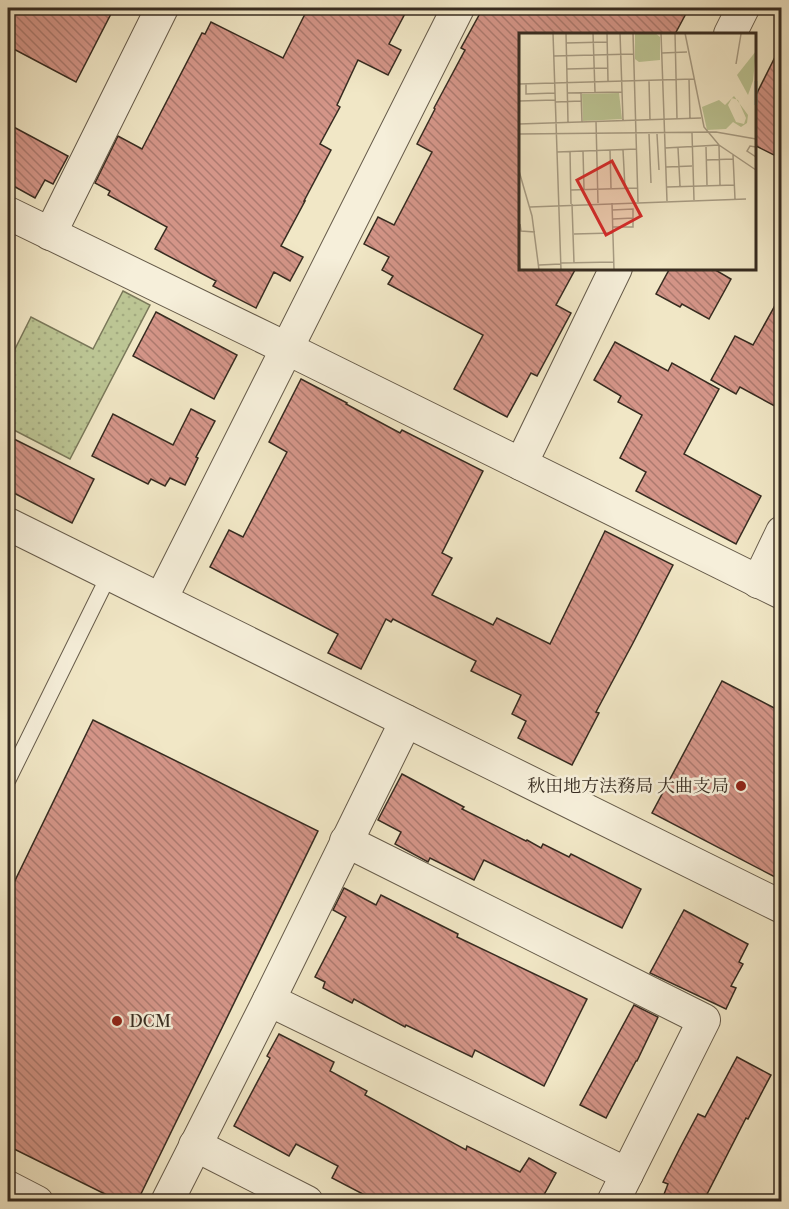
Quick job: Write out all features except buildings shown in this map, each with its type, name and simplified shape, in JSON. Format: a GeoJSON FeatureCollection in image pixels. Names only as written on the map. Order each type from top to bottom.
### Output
{"type":"FeatureCollection","features":[{"type":"Feature","properties":{"kind":"street"},"geometry":{"type":"LineString","coordinates":[[50,234],[162,8]]}},
{"type":"Feature","properties":{"kind":"street"},"geometry":{"type":"LineString","coordinates":[[161,599],[458,8]]}},
{"type":"Feature","properties":{"kind":"street"},"geometry":{"type":"LineString","coordinates":[[730,33],[743,8]]}},
{"type":"Feature","properties":{"kind":"street"},"geometry":{"type":"LineString","coordinates":[[8,213],[770,587],[782,532]]}},
{"type":"Feature","properties":{"kind":"street"},"geometry":{"type":"LineString","coordinates":[[521,464],[615,270]]}},
{"type":"Feature","properties":{"kind":"street"},"geometry":{"type":"LineString","coordinates":[[8,524],[782,906]]}},
{"type":"Feature","properties":{"kind":"street"},"geometry":{"type":"LineString","coordinates":[[167,1202],[406,721]]}},
{"type":"Feature","properties":{"kind":"street"},"geometry":{"type":"LineString","coordinates":[[269,1000],[620,1188],[704,1020],[346,841]]}},
{"type":"Feature","properties":{"kind":"street"},"geometry":{"type":"LineString","coordinates":[[195,1145],[307,1202]]}},
{"type":"Feature","properties":{"kind":"street"},"geometry":{"type":"LineString","coordinates":[[8,1187],[37,1202]]}},
{"type":"Feature","properties":{"kind":"lane"},"geometry":{"type":"LineString","coordinates":[[8,780],[110,573]]}},
{"type":"Feature","properties":{"kind":"green space"},"geometry":{"type":"Polygon","coordinates":[[[123,291],[150,305],[70,459],[8,427],[8,363],[31,317],[93,349],[123,291]]]}},
{"type":"Feature","properties":{"kind":"place","name":"秋田地方法務局 大曲支局"},"geometry":{"type":"Point","coordinates":[741,786]}},
{"type":"Feature","properties":{"kind":"place","name":"DCM"},"geometry":{"type":"Point","coordinates":[117,1021]}}]}
